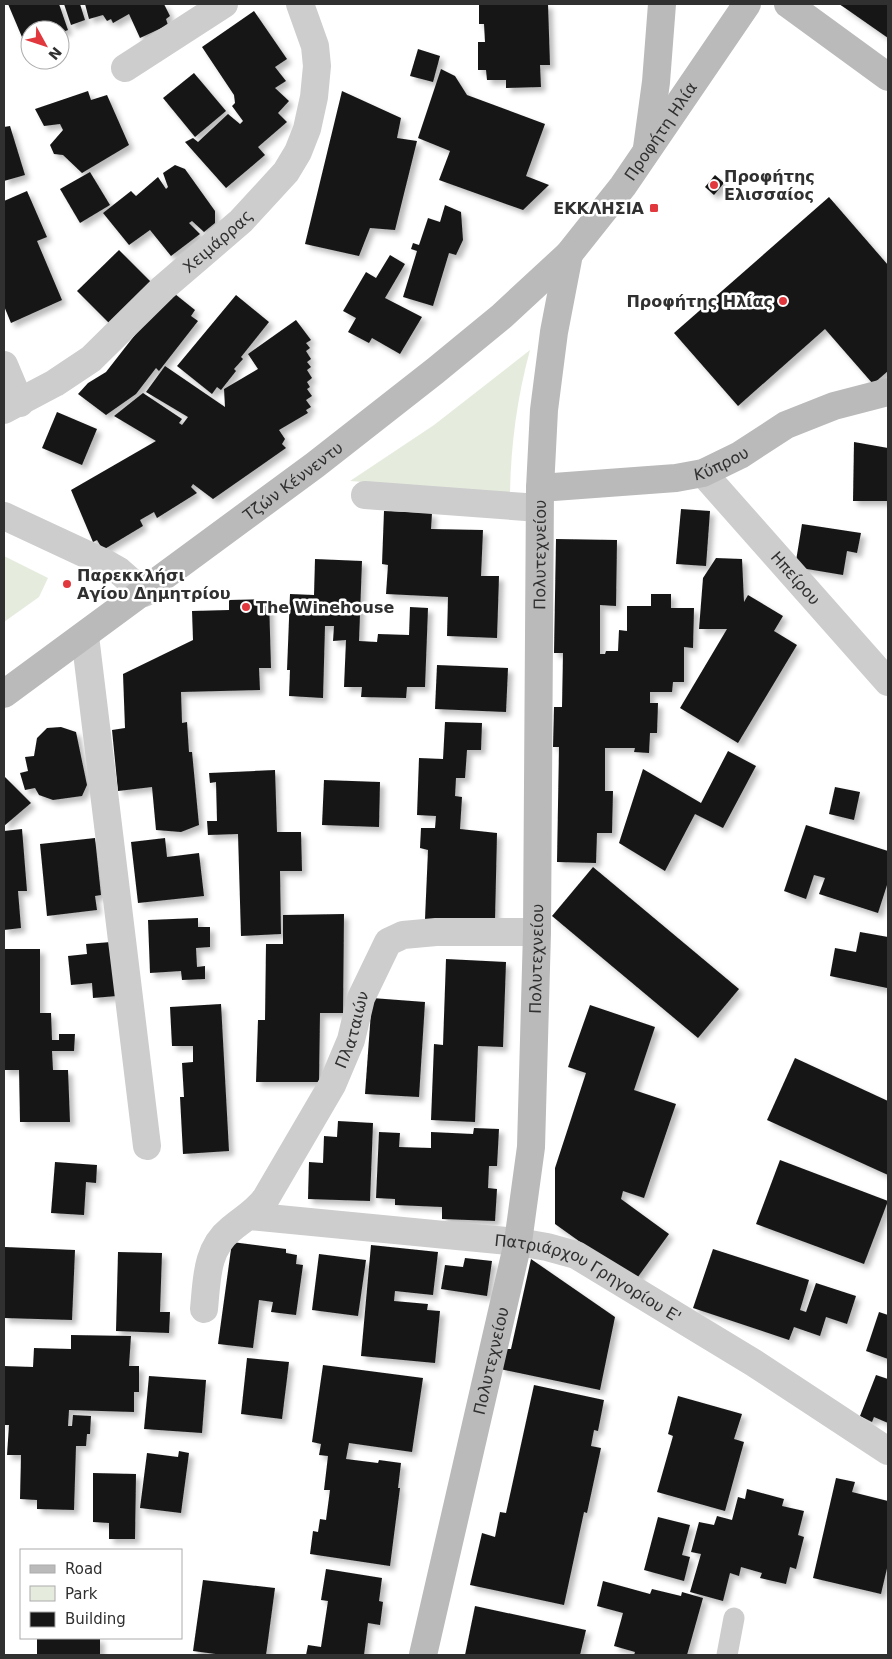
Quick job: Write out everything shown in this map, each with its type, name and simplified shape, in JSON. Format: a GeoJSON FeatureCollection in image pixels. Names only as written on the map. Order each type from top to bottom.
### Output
{"type":"FeatureCollection","features":[{"type":"Feature","properties":{"kind":"street"},"geometry":{"type":"LineString","coordinates":[[125,68],[224,4]]}},
{"type":"Feature","properties":{"kind":"street","name":"Χειμάρρας"},"geometry":{"type":"LineString","coordinates":[[12,406],[91,359],[163,288],[241,221],[286,172],[298,152],[307,129],[314,97],[316,74],[315,46],[300,4]]}},
{"type":"Feature","properties":{"kind":"street"},"geometry":{"type":"LineString","coordinates":[[646,152],[656,82],[662,4]]}},
{"type":"Feature","properties":{"kind":"street","name":"Προφήτη Ηλία"},"geometry":{"type":"LineString","coordinates":[[570,254],[602,216],[746,4]]}},
{"type":"Feature","properties":{"kind":"street"},"geometry":{"type":"LineString","coordinates":[[788,4],[888,77]]}},
{"type":"Feature","properties":{"kind":"street","name":"Πολυτεχνείου"},"geometry":{"type":"LineString","coordinates":[[422,1655],[518,1242],[531,1147],[537,932],[540,498],[544,410],[554,332],[570,254]]}},
{"type":"Feature","properties":{"kind":"street","name":"Τζών Κέννεντυ"},"geometry":{"type":"LineString","coordinates":[[4,694],[264,504],[436,371],[502,316],[570,254]]}},
{"type":"Feature","properties":{"kind":"street"},"geometry":{"type":"LineString","coordinates":[[4,365],[12,406]]}},
{"type":"Feature","properties":{"kind":"street","name":"Κύπρου"},"geometry":{"type":"LineString","coordinates":[[540,498],[703,473],[740,455],[786,425],[834,406],[888,392]]}},
{"type":"Feature","properties":{"kind":"street","name":"Ηπείρου"},"geometry":{"type":"LineString","coordinates":[[703,473],[888,682]]}},
{"type":"Feature","properties":{"kind":"street"},"geometry":{"type":"LineString","coordinates":[[365,495],[540,498]]}},
{"type":"Feature","properties":{"kind":"street"},"geometry":{"type":"LineString","coordinates":[[4,516],[86,553],[119,571],[144,593]]}},
{"type":"Feature","properties":{"kind":"street"},"geometry":{"type":"LineString","coordinates":[[85,636],[147,1146]]}},
{"type":"Feature","properties":{"kind":"street","name":"Πλαταιών"},"geometry":{"type":"LineString","coordinates":[[204,1308],[211,1256],[224,1235],[260,1207],[275,1185],[332,1085],[351,1040],[361,998],[388,942],[403,935],[436,932],[537,932]]}},
{"type":"Feature","properties":{"kind":"street","name":"Πατριάρχου Γρηγορίου Ε'"},"geometry":{"type":"LineString","coordinates":[[248,1216],[518,1242],[560,1250],[583,1259],[754,1363],[888,1451]]}},
{"type":"Feature","properties":{"kind":"lane"},"geometry":{"type":"LineString","coordinates":[[727,1655],[734,1618]]}},
{"type":"Feature","properties":{"kind":"green space"},"geometry":{"type":"Polygon","coordinates":[[[530,350],[516,421],[510,493],[350,481],[434,425],[530,350]]]}},
{"type":"Feature","properties":{"kind":"green space"},"geometry":{"type":"Polygon","coordinates":[[[4,556],[48,578],[39,597],[4,622],[4,556]]]}},
{"type":"Feature","properties":{"kind":"building"},"geometry":{"type":"Polygon","coordinates":[[[8,4],[59,4],[65,20],[20,20],[20,32],[8,4]]]}},
{"type":"Feature","properties":{"kind":"building"},"geometry":{"type":"Polygon","coordinates":[[[64,4],[80,4],[85,20],[71,25],[64,4]]]}},
{"type":"Feature","properties":{"kind":"building"},"geometry":{"type":"Polygon","coordinates":[[[85,4],[164,4],[170,16],[166,19],[168,25],[140,38],[129,14],[113,23],[111,19],[107,21],[103,15],[89,19],[85,4]]]}},
{"type":"Feature","properties":{"kind":"building"},"geometry":{"type":"Polygon","coordinates":[[[479,4],[548,4],[550,65],[540,65],[541,87],[506,88],[506,80],[487,80],[486,70],[478,70],[478,42],[485,42],[484,24],[479,24],[479,4]]]}},
{"type":"Feature","properties":{"kind":"building"},"geometry":{"type":"Polygon","coordinates":[[[839,4],[888,4],[888,38],[845,8],[839,4]]]}},
{"type":"Feature","properties":{"kind":"building"},"geometry":{"type":"Polygon","coordinates":[[[254,11],[287,59],[275,67],[286,81],[275,88],[289,101],[278,113],[287,122],[258,147],[265,155],[226,188],[185,142],[193,138],[198,142],[228,114],[240,124],[243,121],[232,106],[235,103],[234,95],[202,47],[254,11]]]}},
{"type":"Feature","properties":{"kind":"building"},"geometry":{"type":"Polygon","coordinates":[[[418,49],[440,56],[433,82],[410,76],[418,49]]]}},
{"type":"Feature","properties":{"kind":"building"},"geometry":{"type":"Polygon","coordinates":[[[441,69],[455,76],[467,95],[545,124],[526,176],[549,185],[523,210],[439,180],[450,151],[418,138],[441,69]]]}},
{"type":"Feature","properties":{"kind":"building"},"geometry":{"type":"Polygon","coordinates":[[[194,73],[226,111],[195,137],[163,98],[194,73]]]}},
{"type":"Feature","properties":{"kind":"building"},"geometry":{"type":"Polygon","coordinates":[[[88,91],[91,100],[107,95],[129,145],[82,173],[63,155],[54,154],[50,145],[63,130],[60,124],[44,126],[35,109],[88,91]]]}},
{"type":"Feature","properties":{"kind":"building"},"geometry":{"type":"Polygon","coordinates":[[[342,91],[401,118],[397,138],[417,141],[395,230],[370,228],[359,256],[305,244],[342,91]]]}},
{"type":"Feature","properties":{"kind":"building"},"geometry":{"type":"Polygon","coordinates":[[[10,126],[25,175],[4,181],[4,127],[10,126]]]}},
{"type":"Feature","properties":{"kind":"building"},"geometry":{"type":"Polygon","coordinates":[[[175,165],[185,169],[215,211],[215,223],[204,232],[192,221],[189,223],[200,234],[171,256],[150,230],[129,245],[103,213],[131,191],[136,196],[158,177],[166,189],[168,187],[163,173],[175,165]]]}},
{"type":"Feature","properties":{"kind":"building"},"geometry":{"type":"Polygon","coordinates":[[[90,172],[110,205],[80,223],[60,189],[90,172]]]}},
{"type":"Feature","properties":{"kind":"building","name":"Προφήτης Ελισσαίος"},"geometry":{"type":"Polygon","coordinates":[[[715,175],[724,183],[714,195],[705,187],[715,175]]]}},
{"type":"Feature","properties":{"kind":"building"},"geometry":{"type":"Polygon","coordinates":[[[27,191],[47,237],[37,241],[62,300],[11,323],[4,306],[4,201],[27,191]]]}},
{"type":"Feature","properties":{"kind":"building","name":"Προφήτης Ηλίας"},"geometry":{"type":"Polygon","coordinates":[[[829,197],[888,265],[888,371],[873,384],[825,329],[738,406],[674,333],[829,197]]]}},
{"type":"Feature","properties":{"kind":"building"},"geometry":{"type":"Polygon","coordinates":[[[445,205],[461,212],[463,240],[456,255],[449,253],[433,306],[403,297],[417,251],[411,249],[413,243],[419,245],[428,218],[440,222],[445,205]]]}},
{"type":"Feature","properties":{"kind":"building"},"geometry":{"type":"Polygon","coordinates":[[[119,250],[152,283],[111,325],[77,291],[119,250]]]}},
{"type":"Feature","properties":{"kind":"building"},"geometry":{"type":"Polygon","coordinates":[[[390,255],[405,264],[385,298],[422,317],[400,354],[372,338],[369,343],[348,332],[356,318],[343,311],[366,272],[376,278],[390,255]]]}},
{"type":"Feature","properties":{"kind":"building"},"geometry":{"type":"Polygon","coordinates":[[[170,290],[195,310],[191,316],[198,321],[159,371],[156,368],[136,394],[106,415],[78,394],[88,383],[106,372],[170,290]]]}},
{"type":"Feature","properties":{"kind":"building"},"geometry":{"type":"Polygon","coordinates":[[[236,295],[269,322],[241,357],[243,359],[234,369],[236,371],[221,390],[217,387],[212,394],[177,366],[236,295]]]}},
{"type":"Feature","properties":{"kind":"building"},"geometry":{"type":"Polygon","coordinates":[[[296,320],[311,340],[306,343],[310,348],[306,351],[311,359],[307,362],[311,367],[307,370],[312,378],[307,382],[310,387],[307,389],[312,396],[306,400],[311,407],[306,410],[308,413],[279,430],[285,439],[282,444],[286,448],[213,499],[193,484],[191,487],[197,493],[157,518],[154,512],[140,520],[143,526],[103,550],[97,540],[93,542],[71,490],[156,441],[114,416],[143,393],[182,419],[179,423],[182,425],[188,417],[146,392],[165,366],[225,407],[224,389],[258,369],[248,354],[296,320]]]}},
{"type":"Feature","properties":{"kind":"building"},"geometry":{"type":"Polygon","coordinates":[[[57,412],[97,429],[82,465],[42,448],[57,412]]]}},
{"type":"Feature","properties":{"kind":"building"},"geometry":{"type":"Polygon","coordinates":[[[854,442],[888,448],[888,501],[853,501],[854,442]]]}},
{"type":"Feature","properties":{"kind":"building"},"geometry":{"type":"Polygon","coordinates":[[[681,509],[710,511],[706,566],[676,564],[681,509]]]}},
{"type":"Feature","properties":{"kind":"building"},"geometry":{"type":"Polygon","coordinates":[[[384,511],[432,513],[431,529],[483,530],[481,576],[499,576],[497,638],[447,636],[448,597],[386,594],[388,565],[382,564],[384,511]]]}},
{"type":"Feature","properties":{"kind":"building"},"geometry":{"type":"Polygon","coordinates":[[[802,524],[861,533],[857,553],[847,551],[843,575],[795,567],[802,524]]]}},
{"type":"Feature","properties":{"kind":"building"},"geometry":{"type":"Polygon","coordinates":[[[556,539],[617,540],[616,606],[600,605],[600,654],[605,654],[606,651],[618,651],[619,630],[627,631],[627,606],[651,606],[651,594],[671,594],[671,608],[694,608],[693,648],[684,647],[684,682],[673,682],[672,692],[650,692],[650,703],[658,703],[657,733],[650,733],[649,753],[634,752],[635,748],[605,748],[605,791],[613,791],[612,833],[597,833],[596,863],[557,862],[559,747],[553,747],[554,707],[562,707],[563,653],[554,653],[556,539]]]}},
{"type":"Feature","properties":{"kind":"building"},"geometry":{"type":"Polygon","coordinates":[[[716,558],[742,559],[744,602],[748,595],[783,616],[774,631],[797,645],[738,743],[680,708],[727,629],[699,629],[703,578],[716,558]]]}},
{"type":"Feature","properties":{"kind":"building"},"geometry":{"type":"Polygon","coordinates":[[[315,559],[362,561],[359,641],[377,642],[378,634],[409,635],[410,607],[428,608],[425,687],[407,687],[406,698],[361,697],[362,687],[344,687],[346,640],[333,641],[334,626],[325,626],[323,698],[289,696],[290,670],[287,670],[290,594],[314,595],[315,559]]]}},
{"type":"Feature","properties":{"kind":"building"},"geometry":{"type":"Polygon","coordinates":[[[269,599],[271,668],[259,668],[260,690],[181,692],[182,723],[187,722],[199,825],[181,832],[156,830],[152,787],[118,791],[112,730],[125,728],[123,674],[193,640],[192,611],[229,610],[229,600],[269,599]]]}},
{"type":"Feature","properties":{"kind":"building"},"geometry":{"type":"Polygon","coordinates":[[[437,665],[508,668],[506,712],[435,709],[437,665]]]}},
{"type":"Feature","properties":{"kind":"building"},"geometry":{"type":"Polygon","coordinates":[[[445,722],[482,723],[481,750],[467,750],[465,778],[456,778],[455,796],[462,797],[460,829],[497,833],[495,920],[425,919],[428,850],[420,848],[421,828],[435,828],[436,816],[417,815],[419,758],[443,759],[445,722]]]}},
{"type":"Feature","properties":{"kind":"building"},"geometry":{"type":"Polygon","coordinates":[[[61,727],[76,732],[87,785],[82,796],[53,800],[39,795],[35,788],[25,790],[20,773],[28,771],[25,757],[34,756],[37,738],[47,728],[61,727]]]}},
{"type":"Feature","properties":{"kind":"building"},"geometry":{"type":"Polygon","coordinates":[[[728,751],[756,766],[723,828],[695,814],[665,871],[619,843],[643,769],[701,803],[728,751]]]}},
{"type":"Feature","properties":{"kind":"building"},"geometry":{"type":"Polygon","coordinates":[[[275,770],[277,832],[301,832],[302,871],[280,871],[281,934],[241,936],[238,834],[208,835],[207,821],[217,821],[216,782],[210,783],[209,773],[275,770]]]}},
{"type":"Feature","properties":{"kind":"building"},"geometry":{"type":"Polygon","coordinates":[[[4,776],[31,803],[4,826],[4,776]]]}},
{"type":"Feature","properties":{"kind":"building"},"geometry":{"type":"Polygon","coordinates":[[[324,780],[380,782],[379,827],[322,825],[324,780]]]}},
{"type":"Feature","properties":{"kind":"building"},"geometry":{"type":"Polygon","coordinates":[[[835,787],[860,792],[854,820],[829,814],[835,787]]]}},
{"type":"Feature","properties":{"kind":"building"},"geometry":{"type":"Polygon","coordinates":[[[806,825],[888,851],[888,882],[878,913],[819,894],[825,878],[814,875],[806,899],[784,891],[806,825]]]}},
{"type":"Feature","properties":{"kind":"building"},"geometry":{"type":"Polygon","coordinates":[[[22,829],[27,891],[18,891],[21,928],[4,930],[4,831],[22,829]]]}},
{"type":"Feature","properties":{"kind":"building"},"geometry":{"type":"Polygon","coordinates":[[[95,838],[101,895],[95,896],[97,910],[47,916],[40,844],[95,838]]]}},
{"type":"Feature","properties":{"kind":"building"},"geometry":{"type":"Polygon","coordinates":[[[165,838],[167,857],[199,853],[204,896],[138,903],[131,842],[165,838]]]}},
{"type":"Feature","properties":{"kind":"building"},"geometry":{"type":"Polygon","coordinates":[[[593,867],[739,989],[698,1038],[552,916],[593,867]]]}},
{"type":"Feature","properties":{"kind":"building"},"geometry":{"type":"Polygon","coordinates":[[[344,914],[343,1013],[320,1013],[319,1082],[256,1082],[258,1020],[265,1020],[266,944],[283,944],[283,915],[344,914]]]}},
{"type":"Feature","properties":{"kind":"building"},"geometry":{"type":"Polygon","coordinates":[[[198,918],[198,927],[210,927],[210,947],[196,948],[197,967],[205,966],[205,979],[182,980],[181,971],[150,973],[148,920],[198,918]]]}},
{"type":"Feature","properties":{"kind":"building"},"geometry":{"type":"Polygon","coordinates":[[[860,932],[888,937],[887,988],[830,976],[835,948],[856,952],[860,932]]]}},
{"type":"Feature","properties":{"kind":"building"},"geometry":{"type":"Polygon","coordinates":[[[111,942],[117,996],[93,998],[92,983],[71,985],[68,956],[87,954],[86,944],[111,942]]]}},
{"type":"Feature","properties":{"kind":"building"},"geometry":{"type":"Polygon","coordinates":[[[4,949],[40,949],[40,1013],[51,1013],[52,1040],[59,1040],[59,1034],[75,1034],[74,1051],[52,1051],[53,1070],[68,1070],[70,1122],[20,1122],[19,1070],[4,1070],[4,949]]]}},
{"type":"Feature","properties":{"kind":"building"},"geometry":{"type":"Polygon","coordinates":[[[446,959],[506,962],[503,1047],[478,1046],[475,1122],[431,1120],[434,1044],[443,1045],[446,959]]]}},
{"type":"Feature","properties":{"kind":"building"},"geometry":{"type":"Polygon","coordinates":[[[372,998],[425,1002],[419,1097],[365,1094],[372,998]]]}},
{"type":"Feature","properties":{"kind":"building"},"geometry":{"type":"Polygon","coordinates":[[[221,1004],[229,1151],[183,1154],[180,1097],[184,1097],[182,1063],[193,1062],[193,1046],[172,1046],[170,1007],[221,1004]]]}},
{"type":"Feature","properties":{"kind":"building"},"geometry":{"type":"Polygon","coordinates":[[[590,1005],[655,1027],[634,1090],[676,1104],[644,1198],[623,1191],[621,1199],[669,1234],[635,1281],[555,1224],[555,1168],[586,1073],[568,1067],[590,1005]]]}},
{"type":"Feature","properties":{"kind":"building"},"geometry":{"type":"Polygon","coordinates":[[[795,1058],[888,1101],[888,1175],[767,1120],[795,1058]]]}},
{"type":"Feature","properties":{"kind":"building"},"geometry":{"type":"Polygon","coordinates":[[[338,1121],[373,1123],[370,1201],[308,1199],[309,1162],[323,1163],[324,1136],[337,1137],[338,1121]]]}},
{"type":"Feature","properties":{"kind":"building"},"geometry":{"type":"Polygon","coordinates":[[[474,1128],[499,1129],[497,1166],[489,1166],[488,1188],[497,1189],[495,1221],[442,1219],[442,1207],[395,1205],[395,1199],[376,1198],[379,1132],[400,1133],[399,1147],[431,1148],[431,1132],[473,1134],[474,1128]]]}},
{"type":"Feature","properties":{"kind":"building"},"geometry":{"type":"Polygon","coordinates":[[[780,1160],[888,1201],[864,1264],[756,1224],[780,1160]]]}},
{"type":"Feature","properties":{"kind":"building"},"geometry":{"type":"Polygon","coordinates":[[[55,1162],[97,1165],[96,1183],[86,1182],[84,1215],[51,1213],[55,1162]]]}},
{"type":"Feature","properties":{"kind":"building"},"geometry":{"type":"Polygon","coordinates":[[[232,1242],[286,1249],[286,1253],[297,1255],[296,1264],[303,1265],[296,1315],[271,1312],[273,1302],[259,1300],[253,1348],[218,1344],[232,1242]]]}},
{"type":"Feature","properties":{"kind":"building"},"geometry":{"type":"Polygon","coordinates":[[[371,1245],[438,1252],[433,1295],[395,1291],[394,1301],[428,1304],[427,1310],[440,1311],[435,1363],[361,1356],[371,1245]]]}},
{"type":"Feature","properties":{"kind":"building"},"geometry":{"type":"Polygon","coordinates":[[[5,1247],[75,1250],[72,1320],[4,1318],[5,1247]]]}},
{"type":"Feature","properties":{"kind":"building"},"geometry":{"type":"Polygon","coordinates":[[[713,1249],[809,1280],[800,1310],[806,1312],[816,1283],[856,1296],[847,1324],[826,1317],[820,1336],[794,1327],[789,1340],[693,1308],[713,1249]]]}},
{"type":"Feature","properties":{"kind":"building"},"geometry":{"type":"Polygon","coordinates":[[[118,1252],[162,1253],[160,1312],[170,1312],[169,1333],[116,1331],[118,1252]]]}},
{"type":"Feature","properties":{"kind":"building"},"geometry":{"type":"Polygon","coordinates":[[[319,1254],[366,1260],[358,1316],[312,1310],[319,1254]]]}},
{"type":"Feature","properties":{"kind":"building"},"geometry":{"type":"Polygon","coordinates":[[[465,1258],[492,1261],[487,1296],[441,1289],[445,1265],[463,1267],[465,1258]]]}},
{"type":"Feature","properties":{"kind":"building"},"geometry":{"type":"Polygon","coordinates":[[[531,1259],[615,1317],[600,1390],[500,1369],[504,1349],[511,1349],[531,1259]]]}},
{"type":"Feature","properties":{"kind":"building"},"geometry":{"type":"Polygon","coordinates":[[[879,1312],[888,1315],[888,1359],[866,1351],[879,1312]]]}},
{"type":"Feature","properties":{"kind":"building"},"geometry":{"type":"Polygon","coordinates":[[[71,1335],[131,1336],[129,1366],[139,1366],[139,1392],[134,1392],[134,1412],[69,1410],[68,1426],[72,1426],[73,1415],[91,1416],[90,1434],[87,1434],[86,1446],[76,1446],[74,1510],[37,1509],[37,1500],[20,1499],[21,1455],[7,1455],[9,1425],[4,1425],[4,1366],[33,1367],[34,1348],[71,1349],[71,1335]]]}},
{"type":"Feature","properties":{"kind":"building"},"geometry":{"type":"Polygon","coordinates":[[[247,1358],[289,1362],[282,1419],[241,1414],[247,1358]]]}},
{"type":"Feature","properties":{"kind":"building"},"geometry":{"type":"Polygon","coordinates":[[[323,1365],[423,1378],[412,1452],[349,1443],[346,1459],[378,1463],[379,1460],[401,1463],[398,1488],[400,1488],[390,1566],[310,1554],[313,1531],[318,1532],[320,1519],[326,1520],[330,1490],[324,1490],[328,1456],[319,1455],[321,1444],[312,1442],[323,1365]]]}},
{"type":"Feature","properties":{"kind":"building"},"geometry":{"type":"Polygon","coordinates":[[[876,1375],[888,1379],[888,1423],[874,1417],[872,1422],[860,1416],[876,1375]]]}},
{"type":"Feature","properties":{"kind":"building"},"geometry":{"type":"Polygon","coordinates":[[[149,1376],[206,1380],[202,1433],[144,1429],[149,1376]]]}},
{"type":"Feature","properties":{"kind":"building"},"geometry":{"type":"Polygon","coordinates":[[[534,1385],[604,1400],[598,1431],[594,1430],[591,1446],[601,1448],[587,1513],[584,1512],[564,1605],[470,1585],[482,1533],[495,1537],[500,1512],[506,1513],[534,1385]]]}},
{"type":"Feature","properties":{"kind":"building"},"geometry":{"type":"Polygon","coordinates":[[[678,1396],[742,1414],[734,1439],[744,1442],[725,1511],[657,1492],[673,1436],[668,1434],[678,1396]]]}},
{"type":"Feature","properties":{"kind":"building"},"geometry":{"type":"Polygon","coordinates":[[[179,1451],[189,1453],[181,1513],[140,1508],[147,1453],[178,1457],[179,1451]]]}},
{"type":"Feature","properties":{"kind":"building"},"geometry":{"type":"Polygon","coordinates":[[[93,1473],[136,1474],[135,1539],[109,1539],[109,1523],[93,1522],[93,1473]]]}},
{"type":"Feature","properties":{"kind":"building"},"geometry":{"type":"Polygon","coordinates":[[[836,1478],[855,1482],[852,1492],[888,1501],[888,1564],[881,1594],[813,1578],[836,1478]]]}},
{"type":"Feature","properties":{"kind":"building"},"geometry":{"type":"Polygon","coordinates":[[[747,1489],[784,1499],[782,1506],[804,1511],[798,1535],[804,1537],[796,1569],[790,1567],[786,1584],[760,1578],[762,1573],[741,1567],[739,1576],[730,1573],[723,1601],[690,1592],[701,1554],[691,1552],[699,1522],[714,1525],[717,1516],[732,1520],[738,1497],[745,1499],[747,1489]]]}},
{"type":"Feature","properties":{"kind":"building"},"geometry":{"type":"Polygon","coordinates":[[[658,1517],[690,1525],[682,1555],[690,1557],[684,1581],[644,1570],[658,1517]]]}},
{"type":"Feature","properties":{"kind":"building"},"geometry":{"type":"Polygon","coordinates":[[[326,1569],[382,1578],[379,1601],[383,1602],[380,1625],[368,1623],[364,1655],[306,1655],[308,1645],[321,1647],[328,1601],[321,1600],[326,1569]]]}},
{"type":"Feature","properties":{"kind":"building"},"geometry":{"type":"Polygon","coordinates":[[[203,1580],[275,1588],[266,1655],[223,1655],[193,1651],[203,1580]]]}},
{"type":"Feature","properties":{"kind":"building"},"geometry":{"type":"Polygon","coordinates":[[[603,1581],[650,1594],[652,1589],[681,1596],[682,1592],[703,1598],[687,1655],[634,1655],[635,1652],[614,1646],[623,1613],[597,1606],[603,1581]]]}},
{"type":"Feature","properties":{"kind":"building"},"geometry":{"type":"Polygon","coordinates":[[[475,1606],[586,1630],[580,1655],[465,1655],[475,1606]]]}},
{"type":"Feature","properties":{"kind":"building"},"geometry":{"type":"Polygon","coordinates":[[[37,1639],[100,1639],[100,1655],[37,1655],[37,1639]]]}},
{"type":"Feature","properties":{"kind":"place","name":"Προφήτης Ελισσαίος"},"geometry":{"type":"Point","coordinates":[714,185]}},
{"type":"Feature","properties":{"kind":"place","name":"ΕΚΚΛΗΣΙΑ"},"geometry":{"type":"Point","coordinates":[654,208]}},
{"type":"Feature","properties":{"kind":"place","name":"Προφήτης Ηλίας"},"geometry":{"type":"Point","coordinates":[783,301]}},
{"type":"Feature","properties":{"kind":"place","name":"Παρεκκλήσι Αγίου Δημητρίου"},"geometry":{"type":"Point","coordinates":[67,584]}},
{"type":"Feature","properties":{"kind":"place","name":"The Winehouse"},"geometry":{"type":"Point","coordinates":[246,607]}}]}
